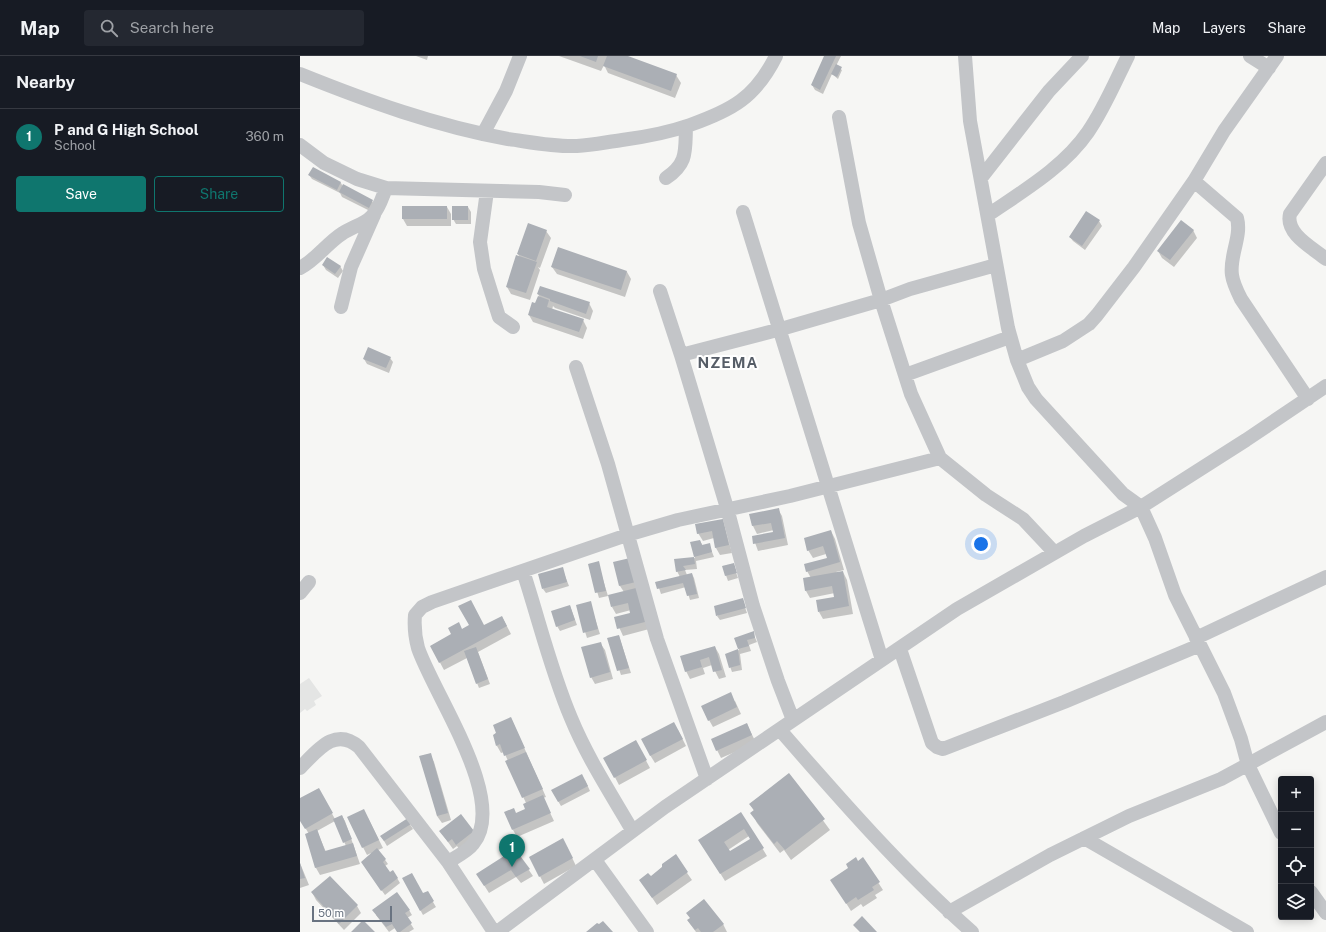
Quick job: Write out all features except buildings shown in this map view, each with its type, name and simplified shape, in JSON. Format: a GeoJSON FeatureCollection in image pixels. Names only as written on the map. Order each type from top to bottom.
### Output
{"type":"FeatureCollection","features":[{"type":"Feature","properties":{"kind":"street"},"geometry":{"type":"LineString","coordinates":[[483,134],[506,91],[520,56]]}},
{"type":"Feature","properties":{"kind":"street"},"geometry":{"type":"LineString","coordinates":[[300,74],[416,117],[483,134],[530,143],[576,146],[649,136],[686,126],[734,107],[752,91],[769,71],[776,56]]}},
{"type":"Feature","properties":{"kind":"street"},"geometry":{"type":"LineString","coordinates":[[965,56],[970,121],[996,265],[1016,360],[1028,388],[1045,410],[1123,494],[1141,507],[1155,538],[1175,595],[1227,700],[1242,739],[1248,765],[1278,828]]}},
{"type":"Feature","properties":{"kind":"street"},"geometry":{"type":"LineString","coordinates":[[981,178],[1049,91],[1082,56]]}},
{"type":"Feature","properties":{"kind":"street"},"geometry":{"type":"LineString","coordinates":[[988,215],[1034,184],[1070,152],[1088,132],[1128,56]]}},
{"type":"Feature","properties":{"kind":"street"},"geometry":{"type":"LineString","coordinates":[[1016,360],[1063,341],[1089,324],[1134,267],[1194,181],[1224,131],[1273,62],[1250,56]]}},
{"type":"Feature","properties":{"kind":"street"},"geometry":{"type":"LineString","coordinates":[[838,117],[859,223],[880,300],[911,394],[940,458],[986,495],[1023,519],[1054,552]]}},
{"type":"Feature","properties":{"kind":"street"},"geometry":{"type":"LineString","coordinates":[[666,178],[676,171],[683,162],[685,154],[686,126]]}},
{"type":"Feature","properties":{"kind":"street"},"geometry":{"type":"LineString","coordinates":[[300,145],[324,163],[357,179],[386,188],[539,192],[565,195]]}},
{"type":"Feature","properties":{"kind":"street"},"geometry":{"type":"LineString","coordinates":[[1326,163],[1290,214],[1289,219],[1293,232],[1326,259]]}},
{"type":"Feature","properties":{"kind":"street"},"geometry":{"type":"LineString","coordinates":[[1194,181],[1237,218],[1238,229],[1232,265],[1232,274],[1236,288],[1241,298],[1308,399]]}},
{"type":"Feature","properties":{"kind":"street"},"geometry":{"type":"LineString","coordinates":[[341,307],[351,267],[386,188]]}},
{"type":"Feature","properties":{"kind":"street"},"geometry":{"type":"LineString","coordinates":[[487,191],[480,242],[484,269],[499,317],[513,327]]}},
{"type":"Feature","properties":{"kind":"street"},"geometry":{"type":"LineString","coordinates":[[744,212],[781,328],[816,450],[829,486],[882,660]]}},
{"type":"Feature","properties":{"kind":"street"},"geometry":{"type":"LineString","coordinates":[[300,268],[311,262],[330,242],[374,215]]}},
{"type":"Feature","properties":{"kind":"street"},"geometry":{"type":"LineString","coordinates":[[681,355],[880,300],[910,289],[996,265]]}},
{"type":"Feature","properties":{"kind":"street"},"geometry":{"type":"LineString","coordinates":[[660,292],[681,355],[727,508],[753,606],[778,681],[793,720]]}},
{"type":"Feature","properties":{"kind":"street"},"geometry":{"type":"LineString","coordinates":[[905,375],[1010,337]]}},
{"type":"Feature","properties":{"kind":"street"},"geometry":{"type":"LineString","coordinates":[[576,367],[608,464],[657,639],[707,779]]}},
{"type":"Feature","properties":{"kind":"street"},"geometry":{"type":"LineString","coordinates":[[497,932],[595,860],[632,830],[957,609],[1054,552],[1141,507],[1326,386]]}},
{"type":"Feature","properties":{"kind":"street"},"geometry":{"type":"LineString","coordinates":[[448,862],[473,845],[483,820],[483,799],[456,729],[418,649],[414,630],[415,615],[422,607],[432,602],[627,535],[727,508],[790,496],[940,458]]}},
{"type":"Feature","properties":{"kind":"street"},"geometry":{"type":"LineString","coordinates":[[523,571],[560,690],[571,719],[586,749],[632,830]]}},
{"type":"Feature","properties":{"kind":"street"},"geometry":{"type":"LineString","coordinates":[[900,649],[932,743],[943,749],[1064,702],[1198,642],[1326,577]]}},
{"type":"Feature","properties":{"kind":"street"},"geometry":{"type":"LineString","coordinates":[[949,912],[1044,858],[1129,816],[1221,779],[1326,722]]}},
{"type":"Feature","properties":{"kind":"street"},"geometry":{"type":"LineString","coordinates":[[780,730],[887,850],[949,912],[972,932]]}},
{"type":"Feature","properties":{"kind":"street"},"geometry":{"type":"LineString","coordinates":[[300,768],[316,751],[331,741],[341,738],[352,741],[359,747],[448,862],[494,932]]}},
{"type":"Feature","properties":{"kind":"street"},"geometry":{"type":"LineString","coordinates":[[1084,838],[1247,932]]}},
{"type":"Feature","properties":{"kind":"street"},"geometry":{"type":"LineString","coordinates":[[595,860],[647,932]]}},
{"type":"Feature","properties":{"kind":"street"},"geometry":{"type":"LineString","coordinates":[[1314,896],[1326,913]]}},
{"type":"Feature","properties":{"kind":"shaded area"},"geometry":{"type":"Polygon","coordinates":[[[309,678],[322,696],[314,701],[316,705],[307,711],[305,709],[300,713],[300,684],[309,678]]]}},
{"type":"Feature","properties":{"kind":"place","name":"P and G High School"},"geometry":{"type":"Point","coordinates":[512,867]}},
{"type":"Feature","properties":{"kind":"district","name":"NZEMA"},"geometry":{"type":"Point","coordinates":[728,363]}}]}
